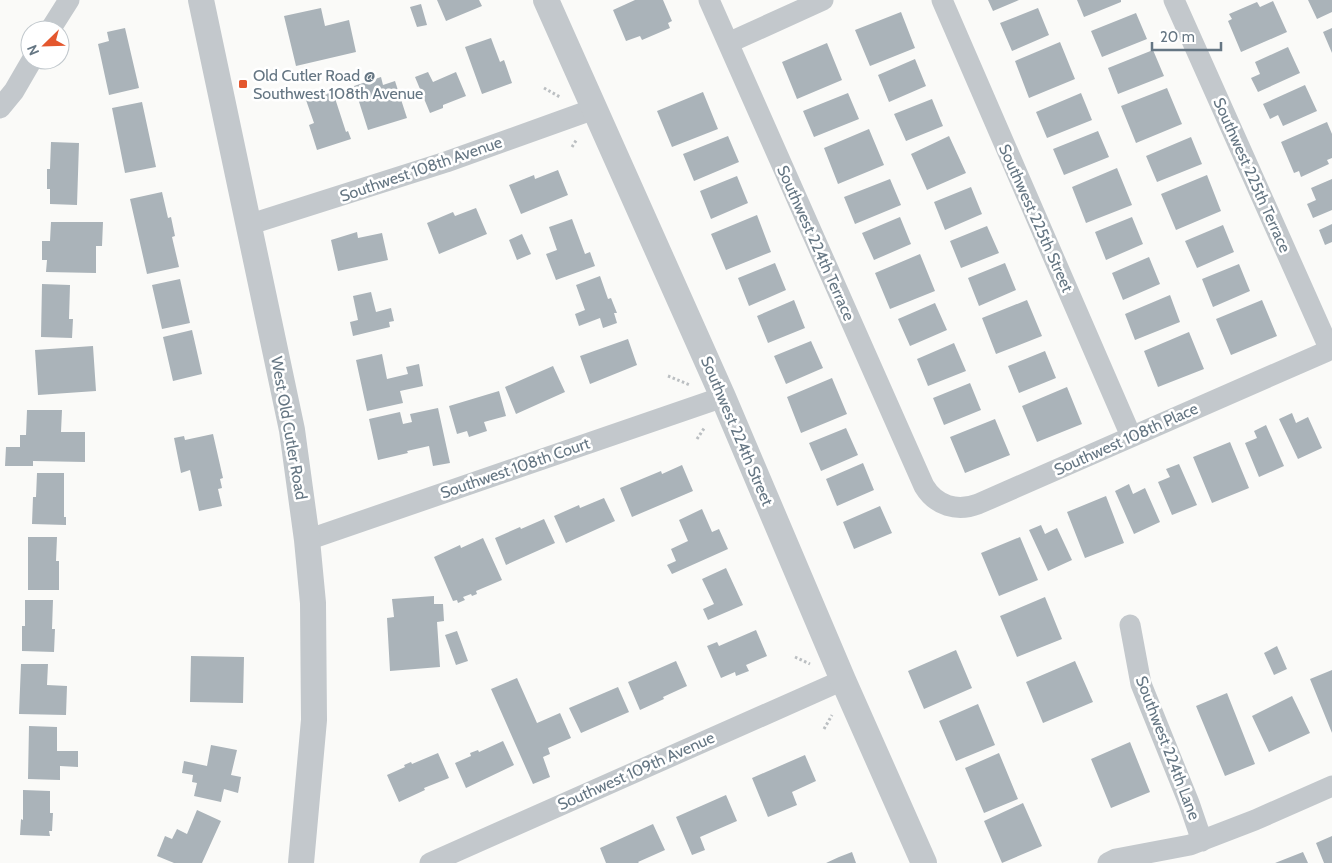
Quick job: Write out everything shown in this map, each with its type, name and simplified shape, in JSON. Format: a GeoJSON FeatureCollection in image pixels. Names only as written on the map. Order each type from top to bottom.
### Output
{"type":"FeatureCollection","features":[{"type":"Feature","properties":{"kind":"street"},"geometry":{"type":"LineString","coordinates":[[56,20],[68,0]]}},
{"type":"Feature","properties":{"kind":"street","name":"West Old Cutler Road"},"geometry":{"type":"LineString","coordinates":[[201,0],[292,430],[307,540],[313,603],[314,720],[301,863]]}},
{"type":"Feature","properties":{"kind":"street","name":"Southwest 224th Street"},"geometry":{"type":"LineString","coordinates":[[546,0],[722,397],[843,680],[924,863]]}},
{"type":"Feature","properties":{"kind":"street","name":"Southwest 224th Terrace"},"geometry":{"type":"LineString","coordinates":[[709,0],[924,486]]}},
{"type":"Feature","properties":{"kind":"street"},"geometry":{"type":"LineString","coordinates":[[728,43],[823,0]]}},
{"type":"Feature","properties":{"kind":"street","name":"Southwest 225th Street"},"geometry":{"type":"LineString","coordinates":[[942,0],[1131,436]]}},
{"type":"Feature","properties":{"kind":"street","name":"Southwest 225th Terrace"},"geometry":{"type":"LineString","coordinates":[[1174,0],[1331,350]]}},
{"type":"Feature","properties":{"kind":"street"},"geometry":{"type":"LineString","coordinates":[[0,108],[14,91],[26,70]]}},
{"type":"Feature","properties":{"kind":"street","name":"Southwest 108th Avenue"},"geometry":{"type":"LineString","coordinates":[[248,225],[446,162],[594,109]]}},
{"type":"Feature","properties":{"kind":"street","name":"Southwest 108th Place"},"geometry":{"type":"LineString","coordinates":[[924,486],[934,498],[950,507],[972,506],[1331,350]]}},
{"type":"Feature","properties":{"kind":"street","name":"Southwest 108th Court"},"geometry":{"type":"LineString","coordinates":[[307,540],[722,397]]}},
{"type":"Feature","properties":{"kind":"street","name":"Southwest 224th Lane"},"geometry":{"type":"LineString","coordinates":[[1130,625],[1140,684],[1189,803],[1202,840]]}},
{"type":"Feature","properties":{"kind":"street","name":"Southwest 109th Avenue"},"geometry":{"type":"LineString","coordinates":[[430,863],[843,680]]}},
{"type":"Feature","properties":{"kind":"street"},"geometry":{"type":"LineString","coordinates":[[1108,863],[1116,859],[1190,845],[1332,786]]}},
{"type":"Feature","properties":{"kind":"path"},"geometry":{"type":"LineString","coordinates":[[544,88],[560,97]]}},
{"type":"Feature","properties":{"kind":"path"},"geometry":{"type":"LineString","coordinates":[[668,376],[690,385]]}},
{"type":"Feature","properties":{"kind":"path"},"geometry":{"type":"LineString","coordinates":[[697,438],[707,423]]}},
{"type":"Feature","properties":{"kind":"path"},"geometry":{"type":"LineString","coordinates":[[795,657],[812,665]]}},
{"type":"Feature","properties":{"kind":"path"},"geometry":{"type":"LineString","coordinates":[[824,729],[833,713]]}},
{"type":"Feature","properties":{"kind":"building"},"geometry":{"type":"Polygon","coordinates":[[[437,0],[479,0],[482,6],[446,21],[437,0]]]}},
{"type":"Feature","properties":{"kind":"building"},"geometry":{"type":"Polygon","coordinates":[[[635,0],[663,0],[672,21],[668,23],[670,28],[642,40],[640,36],[626,41],[613,10],[635,0]]]}},
{"type":"Feature","properties":{"kind":"building"},"geometry":{"type":"Polygon","coordinates":[[[988,0],[1019,0],[993,11],[988,0]]]}},
{"type":"Feature","properties":{"kind":"building"},"geometry":{"type":"Polygon","coordinates":[[[1077,0],[1121,0],[1121,2],[1084,17],[1077,0]]]}},
{"type":"Feature","properties":{"kind":"building"},"geometry":{"type":"Polygon","coordinates":[[[1308,0],[1332,0],[1332,12],[1317,19],[1308,0]]]}},
{"type":"Feature","properties":{"kind":"building"},"geometry":{"type":"Polygon","coordinates":[[[1273,1],[1287,32],[1241,52],[1228,21],[1232,19],[1229,14],[1257,2],[1260,7],[1273,1]]]}},
{"type":"Feature","properties":{"kind":"building"},"geometry":{"type":"Polygon","coordinates":[[[421,4],[427,25],[417,27],[410,7],[421,4]]]}},
{"type":"Feature","properties":{"kind":"building"},"geometry":{"type":"Polygon","coordinates":[[[321,8],[325,26],[349,20],[356,52],[296,66],[284,16],[321,8]]]}},
{"type":"Feature","properties":{"kind":"building"},"geometry":{"type":"Polygon","coordinates":[[[1038,8],[1049,35],[1012,51],[1000,23],[1038,8]]]}},
{"type":"Feature","properties":{"kind":"building"},"geometry":{"type":"Polygon","coordinates":[[[901,12],[915,48],[870,66],[855,30],[901,12]]]}},
{"type":"Feature","properties":{"kind":"building"},"geometry":{"type":"Polygon","coordinates":[[[1136,13],[1147,39],[1102,57],[1091,31],[1136,13]]]}},
{"type":"Feature","properties":{"kind":"building"},"geometry":{"type":"Polygon","coordinates":[[[125,28],[139,88],[109,95],[98,44],[109,41],[107,32],[125,28]]]}},
{"type":"Feature","properties":{"kind":"building"},"geometry":{"type":"Polygon","coordinates":[[[1332,28],[1332,53],[1323,32],[1332,28]]]}},
{"type":"Feature","properties":{"kind":"building"},"geometry":{"type":"Polygon","coordinates":[[[491,38],[500,62],[504,60],[512,83],[482,94],[465,47],[491,38]]]}},
{"type":"Feature","properties":{"kind":"building"},"geometry":{"type":"Polygon","coordinates":[[[1060,42],[1075,79],[1029,98],[1015,61],[1060,42]]]}},
{"type":"Feature","properties":{"kind":"building"},"geometry":{"type":"Polygon","coordinates":[[[827,43],[842,80],[797,99],[782,62],[827,43]]]}},
{"type":"Feature","properties":{"kind":"building"},"geometry":{"type":"Polygon","coordinates":[[[1288,47],[1300,73],[1258,92],[1251,78],[1260,74],[1255,62],[1288,47]]]}},
{"type":"Feature","properties":{"kind":"building"},"geometry":{"type":"Polygon","coordinates":[[[1153,50],[1164,76],[1118,94],[1108,68],[1153,50]]]}},
{"type":"Feature","properties":{"kind":"building"},"geometry":{"type":"Polygon","coordinates":[[[915,59],[926,86],[889,102],[878,75],[915,59]]]}},
{"type":"Feature","properties":{"kind":"building"},"geometry":{"type":"Polygon","coordinates":[[[428,72],[433,82],[456,72],[466,96],[443,105],[443,108],[430,113],[415,77],[428,72]]]}},
{"type":"Feature","properties":{"kind":"building"},"geometry":{"type":"Polygon","coordinates":[[[381,77],[383,85],[395,81],[407,118],[368,130],[354,86],[381,77]]]}},
{"type":"Feature","properties":{"kind":"building"},"geometry":{"type":"Polygon","coordinates":[[[1305,85],[1317,111],[1283,126],[1278,115],[1270,119],[1263,104],[1305,85]]]}},
{"type":"Feature","properties":{"kind":"building"},"geometry":{"type":"Polygon","coordinates":[[[1167,88],[1182,124],[1136,143],[1121,106],[1167,88]]]}},
{"type":"Feature","properties":{"kind":"building"},"geometry":{"type":"Polygon","coordinates":[[[333,92],[346,132],[348,131],[351,139],[317,150],[309,125],[314,123],[306,100],[333,92]]]}},
{"type":"Feature","properties":{"kind":"building"},"geometry":{"type":"Polygon","coordinates":[[[703,92],[718,129],[672,147],[657,111],[703,92]]]}},
{"type":"Feature","properties":{"kind":"building"},"geometry":{"type":"Polygon","coordinates":[[[848,93],[859,119],[814,137],[803,111],[848,93]]]}},
{"type":"Feature","properties":{"kind":"building"},"geometry":{"type":"Polygon","coordinates":[[[1081,93],[1092,120],[1047,138],[1036,112],[1081,93]]]}},
{"type":"Feature","properties":{"kind":"building"},"geometry":{"type":"Polygon","coordinates":[[[932,99],[943,126],[906,141],[894,114],[932,99]]]}},
{"type":"Feature","properties":{"kind":"building"},"geometry":{"type":"Polygon","coordinates":[[[142,102],[156,167],[125,173],[112,108],[142,102]]]}},
{"type":"Feature","properties":{"kind":"building"},"geometry":{"type":"Polygon","coordinates":[[[1327,122],[1332,134],[1332,158],[1327,160],[1329,164],[1301,177],[1299,171],[1294,173],[1281,142],[1327,122]]]}},
{"type":"Feature","properties":{"kind":"building"},"geometry":{"type":"Polygon","coordinates":[[[869,129],[884,165],[838,184],[824,148],[869,129]]]}},
{"type":"Feature","properties":{"kind":"building"},"geometry":{"type":"Polygon","coordinates":[[[1098,131],[1109,157],[1064,175],[1053,149],[1098,131]]]}},
{"type":"Feature","properties":{"kind":"building"},"geometry":{"type":"Polygon","coordinates":[[[728,136],[739,162],[694,181],[683,154],[728,136]]]}},
{"type":"Feature","properties":{"kind":"building"},"geometry":{"type":"Polygon","coordinates":[[[949,136],[966,173],[927,190],[911,154],[949,136]]]}},
{"type":"Feature","properties":{"kind":"building"},"geometry":{"type":"Polygon","coordinates":[[[1191,137],[1202,164],[1157,182],[1146,156],[1191,137]]]}},
{"type":"Feature","properties":{"kind":"building"},"geometry":{"type":"Polygon","coordinates":[[[51,142],[79,143],[77,205],[50,204],[50,189],[47,189],[47,169],[50,169],[51,142]]]}},
{"type":"Feature","properties":{"kind":"building"},"geometry":{"type":"Polygon","coordinates":[[[1117,168],[1132,205],[1086,223],[1072,187],[1117,168]]]}},
{"type":"Feature","properties":{"kind":"building"},"geometry":{"type":"Polygon","coordinates":[[[558,170],[568,195],[521,214],[509,185],[534,175],[535,179],[558,170]]]}},
{"type":"Feature","properties":{"kind":"building"},"geometry":{"type":"Polygon","coordinates":[[[1207,175],[1221,211],[1176,230],[1161,194],[1207,175]]]}},
{"type":"Feature","properties":{"kind":"building"},"geometry":{"type":"Polygon","coordinates":[[[737,176],[748,203],[711,219],[700,191],[737,176]]]}},
{"type":"Feature","properties":{"kind":"building"},"geometry":{"type":"Polygon","coordinates":[[[890,179],[901,205],[855,224],[844,197],[890,179]]]}},
{"type":"Feature","properties":{"kind":"building"},"geometry":{"type":"Polygon","coordinates":[[[1332,179],[1332,210],[1313,218],[1307,204],[1316,200],[1311,188],[1332,179]]]}},
{"type":"Feature","properties":{"kind":"building"},"geometry":{"type":"Polygon","coordinates":[[[971,187],[982,214],[945,230],[934,202],[971,187]]]}},
{"type":"Feature","properties":{"kind":"building"},"geometry":{"type":"Polygon","coordinates":[[[162,192],[168,218],[171,217],[175,236],[172,237],[179,267],[147,274],[130,199],[162,192]]]}},
{"type":"Feature","properties":{"kind":"building"},"geometry":{"type":"Polygon","coordinates":[[[476,208],[487,234],[439,254],[427,223],[453,212],[455,216],[476,208]]]}},
{"type":"Feature","properties":{"kind":"building"},"geometry":{"type":"Polygon","coordinates":[[[757,215],[771,252],[726,270],[711,234],[757,215]]]}},
{"type":"Feature","properties":{"kind":"building"},"geometry":{"type":"Polygon","coordinates":[[[900,217],[911,244],[874,260],[862,233],[900,217]]]}},
{"type":"Feature","properties":{"kind":"building"},"geometry":{"type":"Polygon","coordinates":[[[1132,217],[1143,244],[1106,260],[1095,232],[1132,217]]]}},
{"type":"Feature","properties":{"kind":"building"},"geometry":{"type":"Polygon","coordinates":[[[572,219],[585,254],[590,252],[595,266],[556,280],[546,254],[557,250],[549,227],[572,219]]]}},
{"type":"Feature","properties":{"kind":"building"},"geometry":{"type":"Polygon","coordinates":[[[51,222],[103,222],[102,246],[96,246],[96,273],[46,272],[47,260],[42,260],[42,241],[50,241],[51,222]]]}},
{"type":"Feature","properties":{"kind":"building"},"geometry":{"type":"Polygon","coordinates":[[[1332,224],[1332,242],[1325,245],[1319,230],[1332,224]]]}},
{"type":"Feature","properties":{"kind":"building"},"geometry":{"type":"Polygon","coordinates":[[[1223,225],[1234,252],[1197,268],[1185,241],[1223,225]]]}},
{"type":"Feature","properties":{"kind":"building"},"geometry":{"type":"Polygon","coordinates":[[[987,226],[999,253],[961,268],[950,241],[987,226]]]}},
{"type":"Feature","properties":{"kind":"building"},"geometry":{"type":"Polygon","coordinates":[[[357,232],[358,238],[382,233],[388,260],[338,271],[331,240],[357,232]]]}},
{"type":"Feature","properties":{"kind":"building"},"geometry":{"type":"Polygon","coordinates":[[[522,234],[531,254],[517,260],[509,240],[522,234]]]}},
{"type":"Feature","properties":{"kind":"building"},"geometry":{"type":"Polygon","coordinates":[[[920,254],[935,291],[890,309],[875,273],[920,254]]]}},
{"type":"Feature","properties":{"kind":"building"},"geometry":{"type":"Polygon","coordinates":[[[1149,257],[1160,284],[1123,300],[1112,273],[1149,257]]]}},
{"type":"Feature","properties":{"kind":"building"},"geometry":{"type":"Polygon","coordinates":[[[775,263],[786,290],[749,306],[738,278],[775,263]]]}},
{"type":"Feature","properties":{"kind":"building"},"geometry":{"type":"Polygon","coordinates":[[[1005,263],[1016,290],[979,306],[968,278],[1005,263]]]}},
{"type":"Feature","properties":{"kind":"building"},"geometry":{"type":"Polygon","coordinates":[[[1239,264],[1250,291],[1213,307],[1202,279],[1239,264]]]}},
{"type":"Feature","properties":{"kind":"building"},"geometry":{"type":"Polygon","coordinates":[[[600,276],[608,299],[611,298],[617,313],[614,313],[617,323],[603,328],[600,318],[579,326],[575,314],[585,310],[576,285],[600,276]]]}},
{"type":"Feature","properties":{"kind":"building"},"geometry":{"type":"Polygon","coordinates":[[[180,279],[190,323],[162,329],[152,285],[180,279]]]}},
{"type":"Feature","properties":{"kind":"building"},"geometry":{"type":"Polygon","coordinates":[[[42,284],[70,285],[69,319],[73,319],[72,338],[41,337],[42,284]]]}},
{"type":"Feature","properties":{"kind":"building"},"geometry":{"type":"Polygon","coordinates":[[[371,292],[376,312],[391,308],[394,321],[389,322],[390,327],[353,336],[350,322],[358,320],[353,296],[371,292]]]}},
{"type":"Feature","properties":{"kind":"building"},"geometry":{"type":"Polygon","coordinates":[[[1170,295],[1180,322],[1135,340],[1125,314],[1170,295]]]}},
{"type":"Feature","properties":{"kind":"building"},"geometry":{"type":"Polygon","coordinates":[[[794,300],[805,328],[768,343],[757,316],[794,300]]]}},
{"type":"Feature","properties":{"kind":"building"},"geometry":{"type":"Polygon","coordinates":[[[1027,300],[1042,336],[996,354],[982,318],[1027,300]]]}},
{"type":"Feature","properties":{"kind":"building"},"geometry":{"type":"Polygon","coordinates":[[[1262,300],[1277,336],[1231,355],[1216,319],[1262,300]]]}},
{"type":"Feature","properties":{"kind":"building"},"geometry":{"type":"Polygon","coordinates":[[[935,303],[947,330],[910,346],[898,319],[935,303]]]}},
{"type":"Feature","properties":{"kind":"building"},"geometry":{"type":"Polygon","coordinates":[[[192,330],[202,374],[173,381],[163,337],[192,330]]]}},
{"type":"Feature","properties":{"kind":"building"},"geometry":{"type":"Polygon","coordinates":[[[1189,332],[1204,369],[1158,387],[1144,351],[1189,332]]]}},
{"type":"Feature","properties":{"kind":"building"},"geometry":{"type":"Polygon","coordinates":[[[628,339],[637,365],[590,384],[580,356],[628,339]]]}},
{"type":"Feature","properties":{"kind":"building"},"geometry":{"type":"Polygon","coordinates":[[[811,341],[823,368],[786,384],[774,356],[811,341]]]}},
{"type":"Feature","properties":{"kind":"building"},"geometry":{"type":"Polygon","coordinates":[[[954,343],[966,371],[928,386],[917,359],[954,343]]]}},
{"type":"Feature","properties":{"kind":"building"},"geometry":{"type":"Polygon","coordinates":[[[93,346],[96,391],[38,395],[35,350],[93,346]]]}},
{"type":"Feature","properties":{"kind":"building"},"geometry":{"type":"Polygon","coordinates":[[[1045,351],[1056,378],[1019,393],[1008,366],[1045,351]]]}},
{"type":"Feature","properties":{"kind":"building"},"geometry":{"type":"Polygon","coordinates":[[[382,354],[387,379],[408,374],[406,367],[419,364],[423,386],[400,391],[403,403],[367,411],[356,360],[382,354]]]}},
{"type":"Feature","properties":{"kind":"building"},"geometry":{"type":"Polygon","coordinates":[[[553,366],[565,392],[516,414],[505,387],[553,366]]]}},
{"type":"Feature","properties":{"kind":"building"},"geometry":{"type":"Polygon","coordinates":[[[832,378],[847,414],[801,433],[787,397],[832,378]]]}},
{"type":"Feature","properties":{"kind":"building"},"geometry":{"type":"Polygon","coordinates":[[[970,383],[981,410],[944,425],[933,398],[970,383]]]}},
{"type":"Feature","properties":{"kind":"building"},"geometry":{"type":"Polygon","coordinates":[[[1067,387],[1082,424],[1037,442],[1022,406],[1067,387]]]}},
{"type":"Feature","properties":{"kind":"building"},"geometry":{"type":"Polygon","coordinates":[[[499,391],[506,416],[484,422],[487,431],[469,437],[467,431],[457,434],[449,406],[499,391]]]}},
{"type":"Feature","properties":{"kind":"building"},"geometry":{"type":"Polygon","coordinates":[[[438,408],[450,463],[433,466],[429,446],[378,460],[369,419],[400,412],[403,424],[412,422],[410,414],[438,408]]]}},
{"type":"Feature","properties":{"kind":"building"},"geometry":{"type":"Polygon","coordinates":[[[27,410],[62,410],[61,432],[85,432],[85,462],[33,461],[33,466],[5,466],[6,447],[20,447],[20,435],[26,435],[27,410]]]}},
{"type":"Feature","properties":{"kind":"building"},"geometry":{"type":"Polygon","coordinates":[[[1292,413],[1296,423],[1308,417],[1322,448],[1298,459],[1279,419],[1292,413]]]}},
{"type":"Feature","properties":{"kind":"building"},"geometry":{"type":"Polygon","coordinates":[[[995,419],[1010,455],[965,473],[950,437],[995,419]]]}},
{"type":"Feature","properties":{"kind":"building"},"geometry":{"type":"Polygon","coordinates":[[[1266,425],[1284,466],[1259,477],[1245,443],[1257,438],[1254,431],[1266,425]]]}},
{"type":"Feature","properties":{"kind":"building"},"geometry":{"type":"Polygon","coordinates":[[[846,428],[858,455],[821,471],[809,443],[846,428]]]}},
{"type":"Feature","properties":{"kind":"building"},"geometry":{"type":"Polygon","coordinates":[[[213,434],[223,478],[220,479],[222,488],[218,489],[222,506],[199,511],[190,470],[181,473],[174,438],[184,436],[185,440],[213,434]]]}},
{"type":"Feature","properties":{"kind":"building"},"geometry":{"type":"Polygon","coordinates":[[[1230,442],[1249,488],[1212,503],[1193,457],[1230,442]]]}},
{"type":"Feature","properties":{"kind":"building"},"geometry":{"type":"Polygon","coordinates":[[[863,463],[874,490],[837,506],[826,479],[863,463]]]}},
{"type":"Feature","properties":{"kind":"building"},"geometry":{"type":"Polygon","coordinates":[[[1179,464],[1197,505],[1172,515],[1158,482],[1170,477],[1166,469],[1179,464]]]}},
{"type":"Feature","properties":{"kind":"building"},"geometry":{"type":"Polygon","coordinates":[[[682,465],[693,491],[632,517],[620,488],[661,471],[662,474],[682,465]]]}},
{"type":"Feature","properties":{"kind":"building"},"geometry":{"type":"Polygon","coordinates":[[[37,473],[64,473],[64,517],[66,517],[66,525],[32,524],[33,497],[36,497],[37,473]]]}},
{"type":"Feature","properties":{"kind":"building"},"geometry":{"type":"Polygon","coordinates":[[[1129,484],[1133,494],[1145,488],[1160,522],[1134,534],[1115,491],[1129,484]]]}},
{"type":"Feature","properties":{"kind":"building"},"geometry":{"type":"Polygon","coordinates":[[[1106,496],[1124,543],[1085,558],[1067,512],[1106,496]]]}},
{"type":"Feature","properties":{"kind":"building"},"geometry":{"type":"Polygon","coordinates":[[[604,498],[615,521],[566,543],[554,516],[579,505],[580,508],[604,498]]]}},
{"type":"Feature","properties":{"kind":"building"},"geometry":{"type":"Polygon","coordinates":[[[880,506],[892,533],[854,549],[843,522],[880,506]]]}},
{"type":"Feature","properties":{"kind":"building"},"geometry":{"type":"Polygon","coordinates":[[[702,509],[712,532],[719,529],[728,549],[672,574],[667,565],[676,561],[671,549],[688,541],[679,520],[702,509]]]}},
{"type":"Feature","properties":{"kind":"building"},"geometry":{"type":"Polygon","coordinates":[[[544,519],[555,543],[506,565],[495,538],[544,519]]]}},
{"type":"Feature","properties":{"kind":"building"},"geometry":{"type":"Polygon","coordinates":[[[1041,525],[1045,534],[1057,528],[1072,560],[1048,571],[1029,530],[1041,525]]]}},
{"type":"Feature","properties":{"kind":"building"},"geometry":{"type":"Polygon","coordinates":[[[28,537],[57,537],[56,561],[59,561],[59,590],[28,590],[28,537]]]}},
{"type":"Feature","properties":{"kind":"building"},"geometry":{"type":"Polygon","coordinates":[[[1020,537],[1038,580],[999,596],[981,553],[1020,537]]]}},
{"type":"Feature","properties":{"kind":"building"},"geometry":{"type":"Polygon","coordinates":[[[483,538],[502,580],[476,591],[477,594],[463,597],[465,600],[458,603],[457,600],[453,601],[434,557],[460,545],[461,548],[483,538]]]}},
{"type":"Feature","properties":{"kind":"building"},"geometry":{"type":"Polygon","coordinates":[[[726,568],[743,605],[708,620],[703,609],[714,604],[702,579],[726,568]]]}},
{"type":"Feature","properties":{"kind":"building"},"geometry":{"type":"Polygon","coordinates":[[[434,596],[434,604],[443,604],[444,621],[437,622],[440,667],[390,671],[387,618],[394,617],[392,599],[434,596]]]}},
{"type":"Feature","properties":{"kind":"building"},"geometry":{"type":"Polygon","coordinates":[[[1045,597],[1062,639],[1017,657],[1000,616],[1045,597]]]}},
{"type":"Feature","properties":{"kind":"building"},"geometry":{"type":"Polygon","coordinates":[[[25,600],[53,600],[52,629],[55,629],[54,652],[22,651],[22,626],[25,626],[25,600]]]}},
{"type":"Feature","properties":{"kind":"building"},"geometry":{"type":"Polygon","coordinates":[[[756,630],[767,656],[746,665],[749,671],[736,676],[735,672],[721,678],[707,646],[717,642],[719,646],[756,630]]]}},
{"type":"Feature","properties":{"kind":"building"},"geometry":{"type":"Polygon","coordinates":[[[457,631],[468,661],[456,665],[445,635],[457,631]]]}},
{"type":"Feature","properties":{"kind":"building"},"geometry":{"type":"Polygon","coordinates":[[[1277,646],[1287,669],[1274,675],[1264,653],[1277,646]]]}},
{"type":"Feature","properties":{"kind":"building"},"geometry":{"type":"Polygon","coordinates":[[[956,650],[972,688],[924,709],[908,671],[956,650]]]}},
{"type":"Feature","properties":{"kind":"building"},"geometry":{"type":"Polygon","coordinates":[[[191,656],[244,657],[243,703],[190,702],[191,656]]]}},
{"type":"Feature","properties":{"kind":"building"},"geometry":{"type":"Polygon","coordinates":[[[676,661],[687,686],[640,710],[628,682],[676,661]]]}},
{"type":"Feature","properties":{"kind":"building"},"geometry":{"type":"Polygon","coordinates":[[[1075,661],[1093,702],[1043,723],[1026,682],[1075,661]]]}},
{"type":"Feature","properties":{"kind":"building"},"geometry":{"type":"Polygon","coordinates":[[[21,664],[48,664],[47,685],[67,686],[66,715],[19,714],[21,664]]]}},
{"type":"Feature","properties":{"kind":"building"},"geometry":{"type":"Polygon","coordinates":[[[1332,670],[1332,733],[1310,679],[1332,670]]]}},
{"type":"Feature","properties":{"kind":"building"},"geometry":{"type":"Polygon","coordinates":[[[517,678],[537,723],[560,713],[571,738],[548,748],[550,754],[543,757],[550,777],[533,784],[491,689],[517,678]]]}},
{"type":"Feature","properties":{"kind":"building"},"geometry":{"type":"Polygon","coordinates":[[[618,687],[629,712],[581,733],[569,708],[618,687]]]}},
{"type":"Feature","properties":{"kind":"building"},"geometry":{"type":"Polygon","coordinates":[[[1227,693],[1255,764],[1225,776],[1196,706],[1227,693]]]}},
{"type":"Feature","properties":{"kind":"building"},"geometry":{"type":"Polygon","coordinates":[[[1292,696],[1310,733],[1269,752],[1252,716],[1292,696]]]}},
{"type":"Feature","properties":{"kind":"building"},"geometry":{"type":"Polygon","coordinates":[[[978,704],[995,745],[956,761],[939,721],[978,704]]]}},
{"type":"Feature","properties":{"kind":"building"},"geometry":{"type":"Polygon","coordinates":[[[29,726],[57,727],[57,751],[78,751],[78,767],[60,766],[60,780],[28,779],[29,726]]]}},
{"type":"Feature","properties":{"kind":"building"},"geometry":{"type":"Polygon","coordinates":[[[503,741],[514,765],[466,788],[455,763],[471,756],[470,753],[478,750],[479,752],[503,741]]]}},
{"type":"Feature","properties":{"kind":"building"},"geometry":{"type":"Polygon","coordinates":[[[1130,742],[1150,792],[1111,808],[1091,759],[1130,742]]]}},
{"type":"Feature","properties":{"kind":"building"},"geometry":{"type":"Polygon","coordinates":[[[211,745],[237,750],[231,775],[241,777],[238,793],[224,789],[221,802],[194,796],[197,783],[192,782],[193,775],[182,773],[184,761],[207,766],[211,745]]]}},
{"type":"Feature","properties":{"kind":"building"},"geometry":{"type":"Polygon","coordinates":[[[438,753],[449,778],[424,788],[425,790],[399,802],[387,775],[405,767],[404,765],[411,762],[412,764],[438,753]]]}},
{"type":"Feature","properties":{"kind":"building"},"geometry":{"type":"Polygon","coordinates":[[[999,753],[1018,799],[984,813],[965,768],[999,753]]]}},
{"type":"Feature","properties":{"kind":"building"},"geometry":{"type":"Polygon","coordinates":[[[805,755],[816,781],[792,792],[797,805],[768,817],[752,778],[805,755]]]}},
{"type":"Feature","properties":{"kind":"building"},"geometry":{"type":"Polygon","coordinates":[[[23,790],[50,791],[50,813],[53,813],[52,831],[49,831],[50,836],[20,835],[21,819],[23,820],[23,790]]]}},
{"type":"Feature","properties":{"kind":"building"},"geometry":{"type":"Polygon","coordinates":[[[726,795],[737,821],[700,837],[705,850],[692,855],[676,817],[726,795]]]}},
{"type":"Feature","properties":{"kind":"building"},"geometry":{"type":"Polygon","coordinates":[[[1023,803],[1042,846],[1002,863],[984,821],[1023,803]]]}},
{"type":"Feature","properties":{"kind":"building"},"geometry":{"type":"Polygon","coordinates":[[[197,810],[221,821],[202,863],[174,863],[157,856],[165,836],[172,839],[177,829],[187,834],[197,810]]]}},
{"type":"Feature","properties":{"kind":"building"},"geometry":{"type":"Polygon","coordinates":[[[653,824],[665,850],[639,863],[606,863],[600,848],[653,824]]]}},
{"type":"Feature","properties":{"kind":"building"},"geometry":{"type":"Polygon","coordinates":[[[1332,836],[1332,863],[1324,863],[1316,843],[1332,836]]]}},
{"type":"Feature","properties":{"kind":"building"},"geometry":{"type":"Polygon","coordinates":[[[852,852],[856,863],[826,863],[839,857],[852,852]]]}},
{"type":"Feature","properties":{"kind":"building"},"geometry":{"type":"Polygon","coordinates":[[[1303,852],[1308,863],[1275,863],[1303,852]]]}},
{"type":"Feature","properties":{"kind":"place","name":"Old Cutler Road @ Southwest 108th Avenue"},"geometry":{"type":"Point","coordinates":[243,84]}}]}
